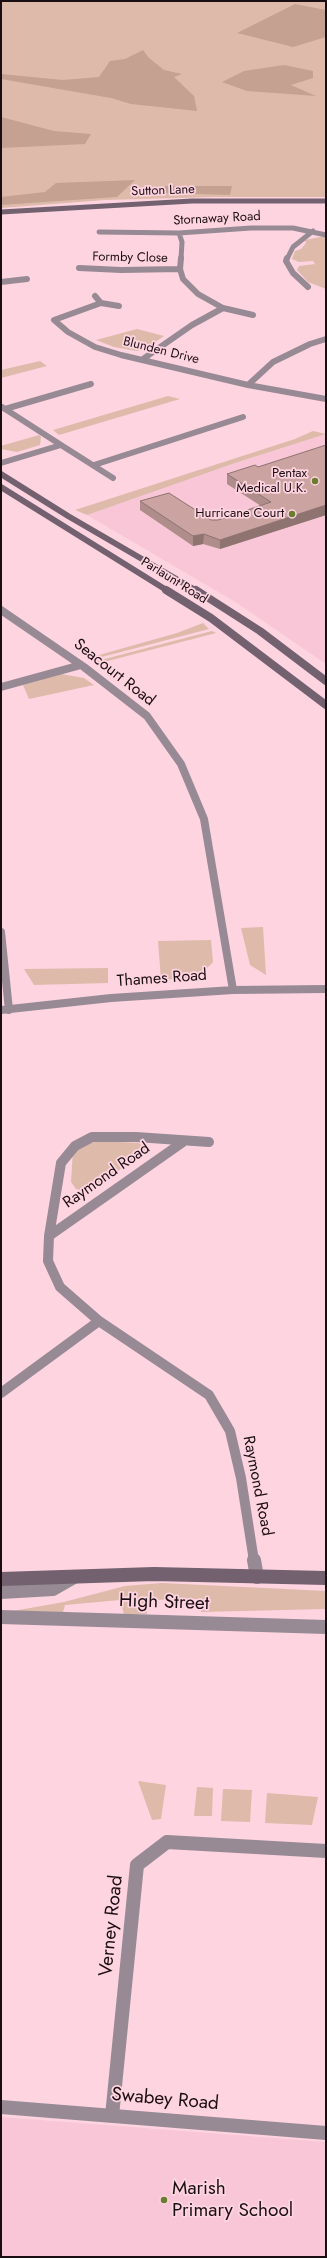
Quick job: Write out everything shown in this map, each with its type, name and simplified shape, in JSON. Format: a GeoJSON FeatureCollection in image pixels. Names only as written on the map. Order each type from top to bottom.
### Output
{"type":"FeatureCollection","features":[{"type":"Feature","properties":{"kind":"street","name":"Sutton Lane"},"geometry":{"type":"LineString","coordinates":[[1,212],[192,201],[326,201]]}},
{"type":"Feature","properties":{"kind":"street"},"geometry":{"type":"LineString","coordinates":[[108,225],[109,233]]}},
{"type":"Feature","properties":{"kind":"street","name":"Stornaway Road"},"geometry":{"type":"LineString","coordinates":[[99,232],[179,233],[252,228],[293,228],[313,231],[326,235]]}},
{"type":"Feature","properties":{"kind":"street"},"geometry":{"type":"LineString","coordinates":[[308,287],[293,273],[286,261],[293,247],[302,238],[313,231]]}},
{"type":"Feature","properties":{"kind":"street"},"geometry":{"type":"LineString","coordinates":[[179,233],[182,242],[180,269],[183,279],[198,294],[223,308],[253,315]]}},
{"type":"Feature","properties":{"kind":"street","name":"Formby Close"},"geometry":{"type":"LineString","coordinates":[[79,268],[122,270],[180,269]]}},
{"type":"Feature","properties":{"kind":"street"},"geometry":{"type":"LineString","coordinates":[[1,282],[27,279]]}},
{"type":"Feature","properties":{"kind":"street"},"geometry":{"type":"LineString","coordinates":[[96,296],[100,303],[119,306]]}},
{"type":"Feature","properties":{"kind":"street","name":"Blunden Drive"},"geometry":{"type":"LineString","coordinates":[[100,303],[54,320],[68,332],[95,347],[248,385],[326,399]]}},
{"type":"Feature","properties":{"kind":"street"},"geometry":{"type":"LineString","coordinates":[[143,360],[192,325],[223,308]]}},
{"type":"Feature","properties":{"kind":"street"},"geometry":{"type":"LineString","coordinates":[[248,385],[272,362],[310,344],[326,339]]}},
{"type":"Feature","properties":{"kind":"street"},"geometry":{"type":"LineString","coordinates":[[3,408],[91,384]]}},
{"type":"Feature","properties":{"kind":"street"},"geometry":{"type":"LineString","coordinates":[[3,408],[113,478]]}},
{"type":"Feature","properties":{"kind":"street"},"geometry":{"type":"LineString","coordinates":[[94,465],[243,417]]}},
{"type":"Feature","properties":{"kind":"street"},"geometry":{"type":"LineString","coordinates":[[1,463],[61,445]]}},
{"type":"Feature","properties":{"kind":"street","name":"Parlaunt Road"},"geometry":{"type":"LineString","coordinates":[[1,474],[68,516],[172,575],[243,620],[326,681]]}},
{"type":"Feature","properties":{"kind":"street","name":"Parlaunt Road"},"geometry":{"type":"LineString","coordinates":[[1,487],[211,618],[326,706]]}},
{"type":"Feature","properties":{"kind":"street","name":"Seacourt Road"},"geometry":{"type":"LineString","coordinates":[[1,610],[81,665],[147,716],[181,764],[204,819],[233,990]]}},
{"type":"Feature","properties":{"kind":"street"},"geometry":{"type":"LineString","coordinates":[[1,687],[81,665]]}},
{"type":"Feature","properties":{"kind":"street"},"geometry":{"type":"LineString","coordinates":[[1,932],[5,1010]]}},
{"type":"Feature","properties":{"kind":"street","name":"Thames Road"},"geometry":{"type":"LineString","coordinates":[[5,1010],[111,998],[233,990],[326,989]]}},
{"type":"Feature","properties":{"kind":"street","name":"Raymond Road"},"geometry":{"type":"LineString","coordinates":[[209,1142],[183,1142],[136,1138],[92,1138],[74,1146],[61,1162],[49,1236],[48,1261],[60,1287],[99,1321],[209,1395],[230,1431],[241,1478],[257,1577]]}},
{"type":"Feature","properties":{"kind":"street","name":"Raymond Road"},"geometry":{"type":"LineString","coordinates":[[49,1236],[183,1142]]}},
{"type":"Feature","properties":{"kind":"street"},"geometry":{"type":"LineString","coordinates":[[1,1393],[99,1321]]}},
{"type":"Feature","properties":{"kind":"street","name":"High Street"},"geometry":{"type":"LineString","coordinates":[[1,1578],[154,1574],[326,1578]]}},
{"type":"Feature","properties":{"kind":"street"},"geometry":{"type":"LineString","coordinates":[[1,1592],[53,1589],[76,1576]]}},
{"type":"Feature","properties":{"kind":"street","name":"High Street"},"geometry":{"type":"LineString","coordinates":[[1,1617],[326,1627]]}},
{"type":"Feature","properties":{"kind":"street","name":"Verney Road"},"geometry":{"type":"LineString","coordinates":[[112,2116],[137,1865],[167,1842],[326,1851]]}},
{"type":"Feature","properties":{"kind":"street","name":"Swabey Road"},"geometry":{"type":"LineString","coordinates":[[1,2107],[326,2133]]}},
{"type":"Feature","properties":{"kind":"shaded area"},"geometry":{"type":"Polygon","coordinates":[[[1,1],[326,1],[326,197],[214,197],[105,200],[1,208],[1,1]]]}},
{"type":"Feature","properties":{"kind":"shaded area"},"geometry":{"type":"Polygon","coordinates":[[[295,4],[326,10],[326,37],[293,47],[237,33],[295,4]]]}},
{"type":"Feature","properties":{"kind":"shaded area"},"geometry":{"type":"Polygon","coordinates":[[[143,50],[148,57],[164,70],[182,74],[174,77],[194,96],[197,111],[131,104],[111,98],[1,79],[1,74],[63,80],[99,77],[110,61],[125,59],[143,50]]]}},
{"type":"Feature","properties":{"kind":"shaded area"},"geometry":{"type":"Polygon","coordinates":[[[284,65],[313,71],[313,78],[291,85],[316,96],[247,91],[222,82],[244,71],[284,65]]]}},
{"type":"Feature","properties":{"kind":"shaded area"},"geometry":{"type":"Polygon","coordinates":[[[1,117],[54,131],[91,134],[85,144],[1,148],[1,117]]]}},
{"type":"Feature","properties":{"kind":"shaded area"},"geometry":{"type":"Polygon","coordinates":[[[135,180],[117,197],[1,205],[1,197],[45,192],[56,183],[135,180]]]}},
{"type":"Feature","properties":{"kind":"shaded area"},"geometry":{"type":"Polygon","coordinates":[[[165,186],[232,186],[230,195],[165,193],[165,186]]]}},
{"type":"Feature","properties":{"kind":"shaded area"},"geometry":{"type":"Polygon","coordinates":[[[326,236],[326,289],[308,282],[297,270],[299,266],[315,264],[313,261],[299,262],[292,259],[295,251],[301,249],[306,243],[305,240],[326,236]]]}},
{"type":"Feature","properties":{"kind":"shaded area"},"geometry":{"type":"Polygon","coordinates":[[[137,329],[164,336],[144,350],[137,351],[114,347],[96,340],[137,329]]]}},
{"type":"Feature","properties":{"kind":"shaded area"},"geometry":{"type":"Polygon","coordinates":[[[40,361],[47,366],[1,378],[1,370],[40,361]]]}},
{"type":"Feature","properties":{"kind":"shaded area"},"geometry":{"type":"Polygon","coordinates":[[[168,396],[180,399],[59,435],[53,430],[168,396]]]}},
{"type":"Feature","properties":{"kind":"shaded area"},"geometry":{"type":"Polygon","coordinates":[[[313,431],[326,434],[238,462],[87,515],[75,510],[295,439],[313,431]]]}},
{"type":"Feature","properties":{"kind":"shaded area"},"geometry":{"type":"Polygon","coordinates":[[[326,434],[326,664],[237,603],[87,515],[238,462],[326,434]]]}},
{"type":"Feature","properties":{"kind":"shaded area"},"geometry":{"type":"Polygon","coordinates":[[[39,435],[41,437],[40,445],[17,452],[1,449],[1,446],[39,435]]]}},
{"type":"Feature","properties":{"kind":"shaded area"},"geometry":{"type":"Polygon","coordinates":[[[203,623],[209,629],[94,659],[92,657],[177,633],[203,623]]]}},
{"type":"Feature","properties":{"kind":"shaded area"},"geometry":{"type":"Polygon","coordinates":[[[212,631],[216,633],[100,663],[97,661],[212,631]]]}},
{"type":"Feature","properties":{"kind":"shaded area"},"geometry":{"type":"Polygon","coordinates":[[[61,674],[84,678],[94,685],[29,699],[23,685],[61,674]]]}},
{"type":"Feature","properties":{"kind":"shaded area"},"geometry":{"type":"Polygon","coordinates":[[[263,927],[266,975],[250,965],[241,928],[263,927]]]}},
{"type":"Feature","properties":{"kind":"shaded area"},"geometry":{"type":"Polygon","coordinates":[[[211,940],[213,962],[198,977],[161,980],[158,941],[211,940]]]}},
{"type":"Feature","properties":{"kind":"shaded area"},"geometry":{"type":"Polygon","coordinates":[[[108,968],[108,983],[34,985],[24,969],[108,968]]]}},
{"type":"Feature","properties":{"kind":"shaded area"},"geometry":{"type":"Polygon","coordinates":[[[100,1141],[139,1143],[146,1150],[94,1189],[85,1191],[76,1189],[71,1182],[73,1150],[86,1144],[100,1141]]]}},
{"type":"Feature","properties":{"kind":"shaded area"},"geometry":{"type":"Polygon","coordinates":[[[162,1583],[326,1591],[326,1609],[201,1612],[199,1599],[146,1600],[147,1614],[124,1614],[120,1600],[65,1605],[62,1616],[13,1611],[64,1602],[125,1586],[162,1583]]]}},
{"type":"Feature","properties":{"kind":"shaded area"},"geometry":{"type":"Polygon","coordinates":[[[138,1781],[166,1785],[161,1819],[152,1820],[138,1781]]]}},
{"type":"Feature","properties":{"kind":"shaded area"},"geometry":{"type":"Polygon","coordinates":[[[197,1787],[213,1788],[212,1816],[194,1816],[197,1787]]]}},
{"type":"Feature","properties":{"kind":"shaded area"},"geometry":{"type":"Polygon","coordinates":[[[223,1789],[252,1790],[250,1822],[221,1821],[223,1789]]]}},
{"type":"Feature","properties":{"kind":"shaded area"},"geometry":{"type":"Polygon","coordinates":[[[267,1793],[318,1797],[312,1825],[265,1823],[267,1793]]]}},
{"type":"Feature","properties":{"kind":"shaded area","name":"Marish Primary School"},"geometry":{"type":"Polygon","coordinates":[[[1,2117],[326,2142],[326,2257],[1,2257],[1,2117]]]}},
{"type":"Feature","properties":{"kind":"building"},"geometry":{"type":"Polygon","coordinates":[[[326,445],[326,505],[220,540],[204,534],[193,536],[140,501],[169,493],[211,520],[218,520],[271,502],[227,474],[255,465],[258,467],[326,445]]]}},
{"type":"Feature","properties":{"kind":"place","name":"Pentax Medical U.K."},"geometry":{"type":"Point","coordinates":[315,481]}},
{"type":"Feature","properties":{"kind":"place","name":"Hurricane Court"},"geometry":{"type":"Point","coordinates":[292,514]}},
{"type":"Feature","properties":{"kind":"place","name":"Marish Primary School"},"geometry":{"type":"Point","coordinates":[164,2200]}}]}
